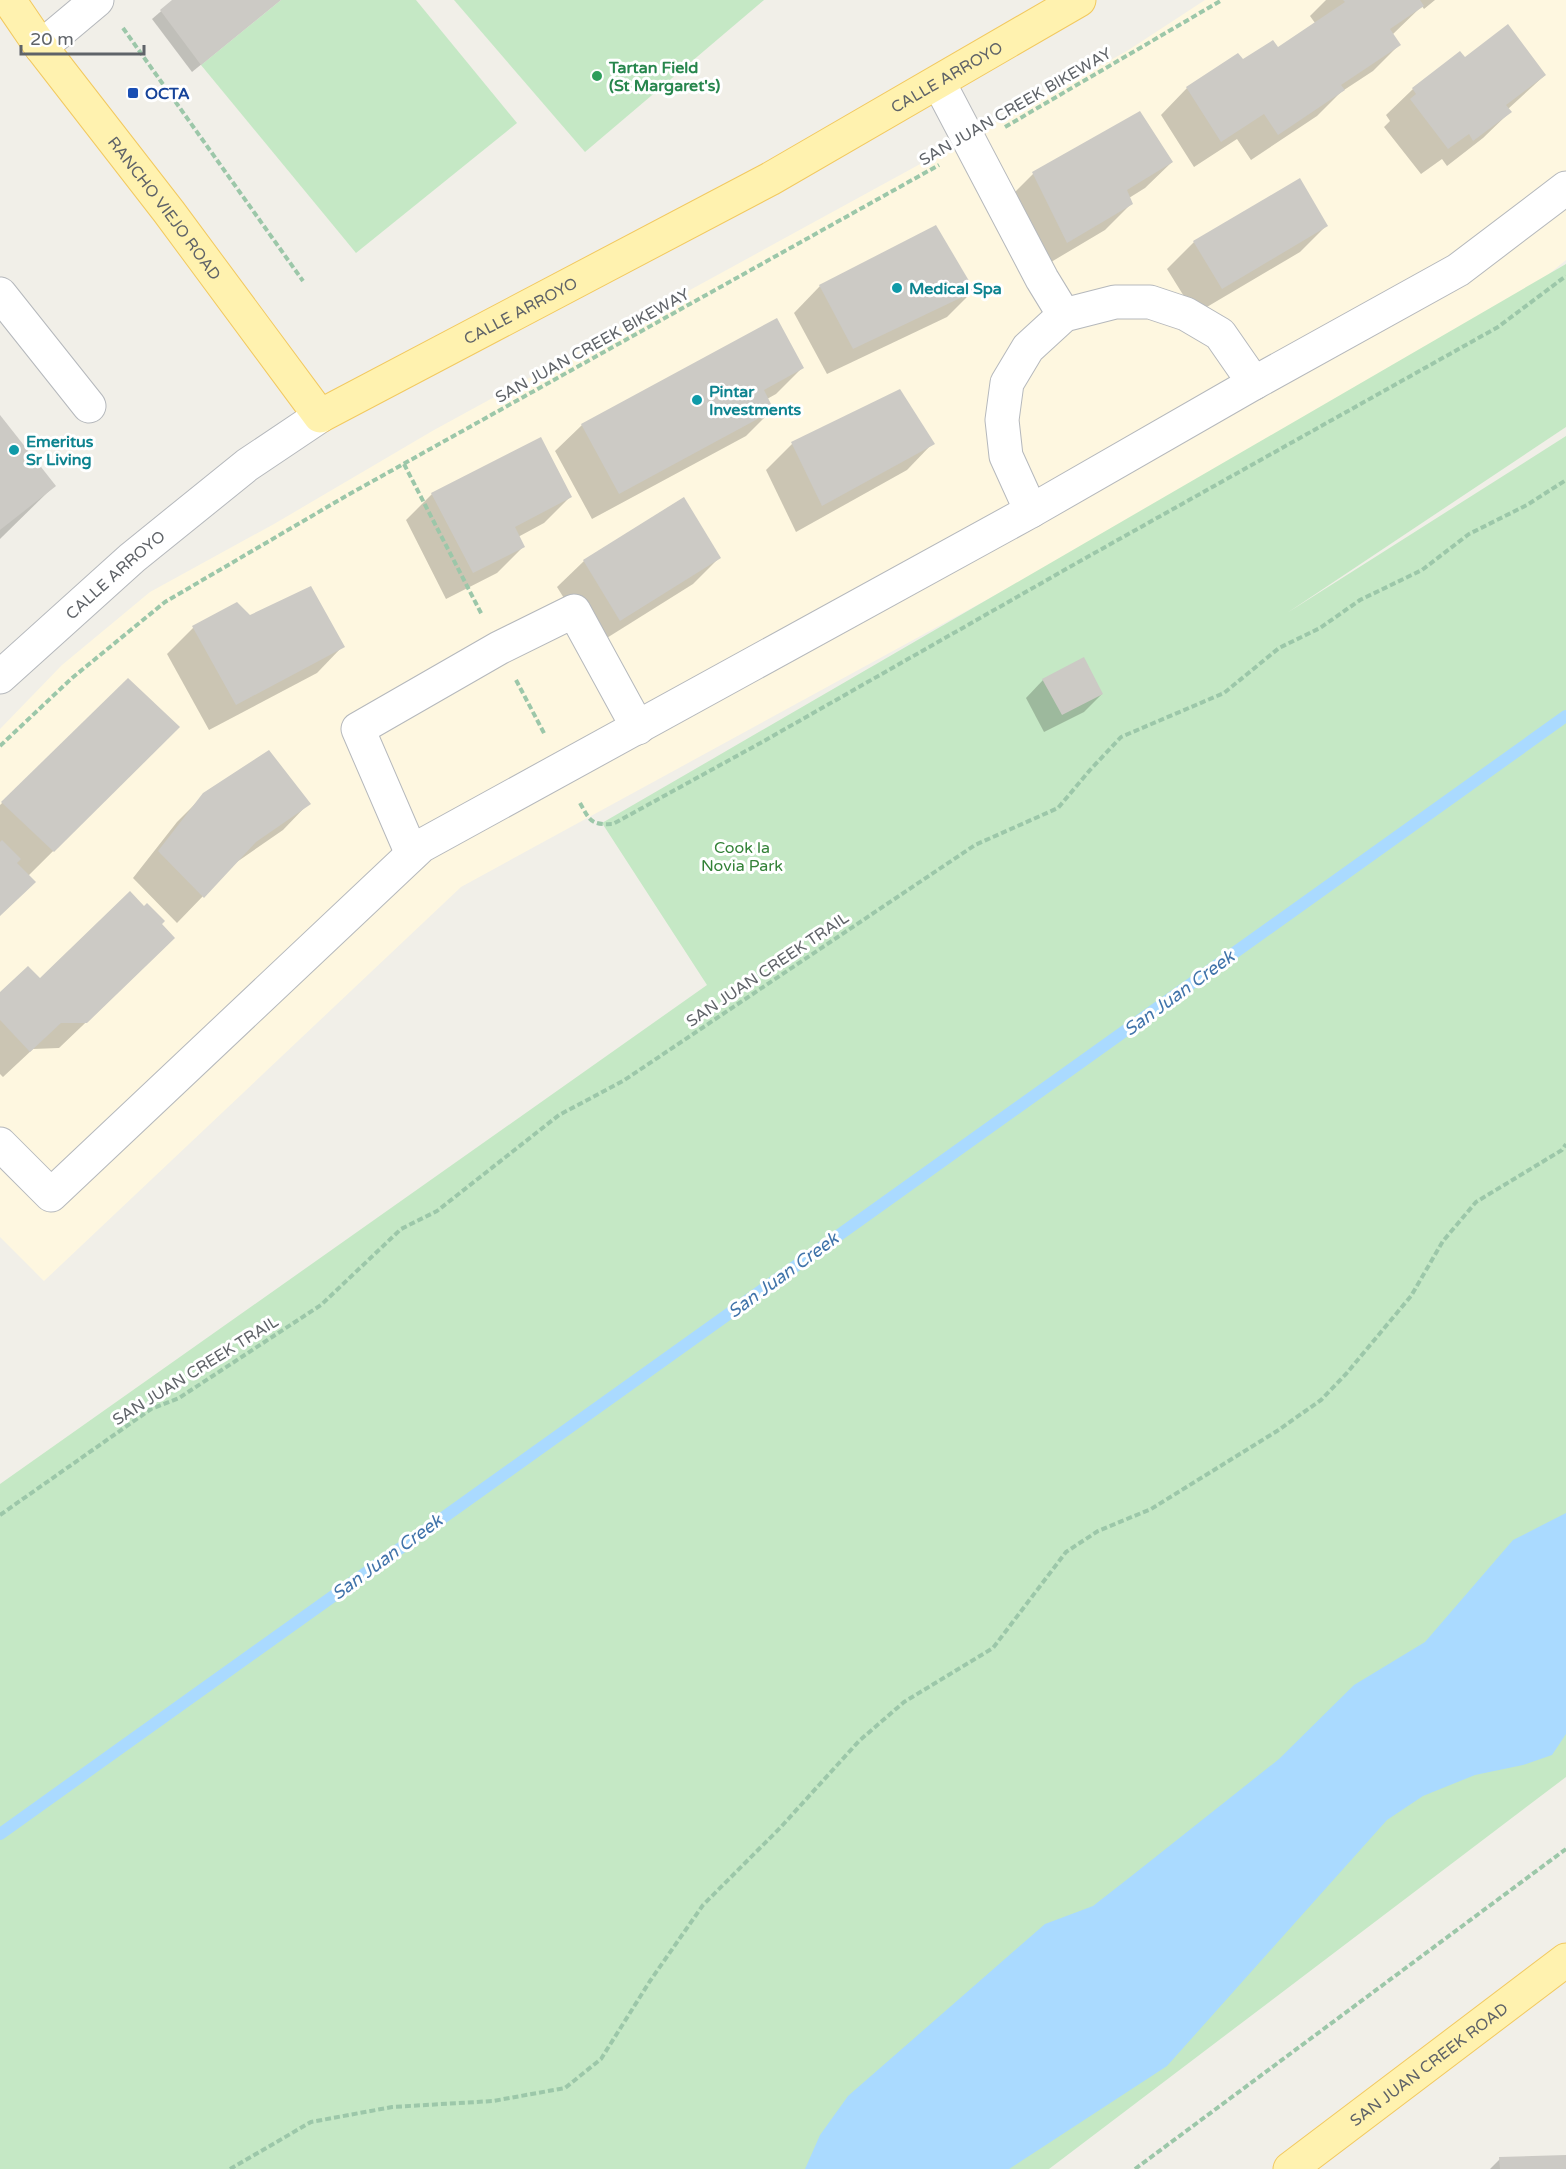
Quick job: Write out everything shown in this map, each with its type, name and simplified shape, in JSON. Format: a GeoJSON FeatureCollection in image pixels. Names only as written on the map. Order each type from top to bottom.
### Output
{"type":"FeatureCollection","features":[{"type":"Feature","properties":{"kind":"main road","name":"RANCHO VIEJO ROAD"},"geometry":{"type":"LineString","coordinates":[[9,0],[41,47],[169,212],[320,416]]}},
{"type":"Feature","properties":{"kind":"main road","name":"CALLE ARROYO"},"geometry":{"type":"LineString","coordinates":[[320,416],[770,179],[1079,0]]}},
{"type":"Feature","properties":{"kind":"main road","name":"SAN JUAN CREEK ROAD"},"geometry":{"type":"LineString","coordinates":[[1290,2169],[1566,1960]]}},
{"type":"Feature","properties":{"kind":"street"},"geometry":{"type":"LineString","coordinates":[[41,47],[107,10]]}},
{"type":"Feature","properties":{"kind":"street"},"geometry":{"type":"LineString","coordinates":[[939,83],[1042,279],[1064,315]]}},
{"type":"Feature","properties":{"kind":"street"},"geometry":{"type":"LineString","coordinates":[[0,1144],[51,1195],[421,846],[1031,511],[1254,383],[1458,270],[1566,188]]}},
{"type":"Feature","properties":{"kind":"street"},"geometry":{"type":"LineString","coordinates":[[0,294],[89,406]]}},
{"type":"Feature","properties":{"kind":"street"},"geometry":{"type":"LineString","coordinates":[[1031,511],[1006,456],[1002,420],[1007,383],[1028,348],[1064,315],[1115,302],[1150,302],[1186,314],[1220,334],[1254,383]]}},
{"type":"Feature","properties":{"kind":"street","name":"CALLE ARROYO"},"geometry":{"type":"LineString","coordinates":[[0,677],[132,558],[247,465],[320,416]]}},
{"type":"Feature","properties":{"kind":"street"},"geometry":{"type":"LineString","coordinates":[[412,854],[358,729],[500,648],[574,611],[638,728]]}},
{"type":"Feature","properties":{"kind":"path","name":"SAN JUAN CREEK BIKEWAY"},"geometry":{"type":"LineString","coordinates":[[0,746],[72,678],[165,602],[346,496],[973,146],[1222,0]]}},
{"type":"Feature","properties":{"kind":"path"},"geometry":{"type":"LineString","coordinates":[[107,10],[303,281]]}},
{"type":"Feature","properties":{"kind":"path","name":"SAN JUAN CREEK TRAIL"},"geometry":{"type":"LineString","coordinates":[[0,1515],[151,1409],[179,1398],[321,1305],[401,1229],[437,1211],[559,1115],[623,1081],[975,844],[1058,808],[1121,737],[1224,693],[1279,648],[1320,628],[1360,600],[1422,570],[1469,534],[1527,505],[1566,480]]}},
{"type":"Feature","properties":{"kind":"path"},"geometry":{"type":"LineString","coordinates":[[230,2169],[311,2122],[392,2107],[493,2101],[565,2088],[602,2059],[650,1980],[702,1905],[780,1828],[859,1741],[904,1702],[993,1648],[1066,1552],[1098,1531],[1151,1509],[1277,1431],[1321,1400],[1346,1374],[1411,1296],[1443,1241],[1476,1202],[1562,1150],[1566,1144]]}},
{"type":"Feature","properties":{"kind":"path"},"geometry":{"type":"LineString","coordinates":[[1135,2169],[1566,1849]]}},
{"type":"Feature","properties":{"kind":"shaded area"},"geometry":{"type":"Polygon","coordinates":[[[1205,0],[1566,0],[1566,260],[1549,274],[1429,354],[1252,455],[461,887],[44,1281],[0,1237],[0,729],[62,665],[150,592],[274,524],[434,430],[1127,51],[1205,0]]]}},
{"type":"Feature","properties":{"kind":"green space"},"geometry":{"type":"Polygon","coordinates":[[[281,0],[416,0],[517,123],[356,253],[201,65],[281,0]]]}},
{"type":"Feature","properties":{"kind":"green space","name":"Tartan Field (St Margaret's)"},"geometry":{"type":"Polygon","coordinates":[[[454,0],[764,0],[585,152],[454,0]]]}},
{"type":"Feature","properties":{"kind":"green space","name":"Cook la Novia Park"},"geometry":{"type":"Polygon","coordinates":[[[1566,264],[1566,427],[1287,613],[1566,436],[1566,1777],[1049,2169],[0,2169],[0,1484],[707,985],[602,823],[1566,264]]]}},
{"type":"Feature","properties":{"kind":"water"},"geometry":{"type":"Polygon","coordinates":[[[1566,1513],[1566,1734],[1552,1755],[1523,1765],[1475,1775],[1423,1796],[1387,1820],[1167,2066],[1009,2169],[805,2169],[820,2135],[848,2096],[1045,1924],[1093,1906],[1134,1874],[1279,1759],[1354,1685],[1425,1642],[1513,1540],[1566,1513]]]}},
{"type":"Feature","properties":{"kind":"building"},"geometry":{"type":"Polygon","coordinates":[[[172,0],[281,0],[201,65],[160,10],[172,0]]]}},
{"type":"Feature","properties":{"kind":"building"},"geometry":{"type":"Polygon","coordinates":[[[1343,0],[1420,0],[1424,6],[1390,29],[1401,45],[1341,85],[1345,90],[1278,135],[1264,114],[1221,142],[1186,87],[1238,53],[1243,59],[1273,40],[1278,47],[1345,2],[1343,0]]]}},
{"type":"Feature","properties":{"kind":"building"},"geometry":{"type":"Polygon","coordinates":[[[1508,24],[1546,75],[1506,105],[1512,112],[1473,141],[1469,134],[1448,149],[1410,99],[1416,94],[1412,88],[1460,51],[1465,57],[1508,24]]]}},
{"type":"Feature","properties":{"kind":"building"},"geometry":{"type":"Polygon","coordinates":[[[1140,111],[1173,162],[1127,190],[1133,204],[1067,243],[1032,172],[1140,111]]]}},
{"type":"Feature","properties":{"kind":"building"},"geometry":{"type":"Polygon","coordinates":[[[1300,178],[1328,226],[1222,289],[1193,241],[1300,178]]]}},
{"type":"Feature","properties":{"kind":"building","name":"Medical Spa"},"geometry":{"type":"Polygon","coordinates":[[[936,225],[975,291],[853,349],[819,285],[936,225]]]}},
{"type":"Feature","properties":{"kind":"building","name":"Pintar Investments"},"geometry":{"type":"Polygon","coordinates":[[[777,318],[804,368],[764,390],[774,410],[619,494],[581,424],[777,318]]]}},
{"type":"Feature","properties":{"kind":"building"},"geometry":{"type":"Polygon","coordinates":[[[900,389],[935,444],[822,506],[791,442],[900,389]]]}},
{"type":"Feature","properties":{"kind":"building","name":"Emeritus Sr Living"},"geometry":{"type":"Polygon","coordinates":[[[0,415],[56,486],[0,530],[0,415]]]}},
{"type":"Feature","properties":{"kind":"building"},"geometry":{"type":"Polygon","coordinates":[[[541,437],[572,497],[515,527],[525,547],[473,573],[431,493],[541,437]]]}},
{"type":"Feature","properties":{"kind":"building"},"geometry":{"type":"Polygon","coordinates":[[[684,497],[721,558],[620,621],[583,560],[684,497]]]}},
{"type":"Feature","properties":{"kind":"building"},"geometry":{"type":"Polygon","coordinates":[[[311,586],[345,647],[236,705],[192,626],[237,602],[250,615],[311,586]]]}},
{"type":"Feature","properties":{"kind":"building"},"geometry":{"type":"Polygon","coordinates":[[[1084,657],[1103,694],[1062,715],[1042,679],[1084,657]]]}},
{"type":"Feature","properties":{"kind":"building"},"geometry":{"type":"Polygon","coordinates":[[[128,678],[180,727],[54,852],[1,802],[128,678]]]}},
{"type":"Feature","properties":{"kind":"building"},"geometry":{"type":"Polygon","coordinates":[[[269,750],[311,804],[256,842],[204,898],[158,851],[203,793],[269,750]]]}},
{"type":"Feature","properties":{"kind":"building"},"geometry":{"type":"Polygon","coordinates":[[[2,840],[21,859],[17,863],[36,882],[0,916],[0,842],[2,840]]]}},
{"type":"Feature","properties":{"kind":"building"},"geometry":{"type":"Polygon","coordinates":[[[130,891],[144,906],[147,903],[165,921],[162,924],[175,938],[87,1023],[61,1023],[30,1052],[0,1020],[0,992],[28,966],[40,978],[130,891]]]}},
{"type":"Feature","properties":{"kind":"building"},"geometry":{"type":"Polygon","coordinates":[[[1566,2155],[1566,2169],[1500,2169],[1499,2157],[1566,2155]]]}},
{"type":"Feature","properties":{"kind":"waterway","name":"San Juan Creek"},"geometry":{"type":"LineString","coordinates":[[0,1834],[1566,716]]}},
{"type":"Feature","properties":{"kind":"place","name":"Tartan Field (St Margaret's)"},"geometry":{"type":"Point","coordinates":[597,76]}},
{"type":"Feature","properties":{"kind":"place","name":"OCTA"},"geometry":{"type":"Point","coordinates":[133,93]}},
{"type":"Feature","properties":{"kind":"place","name":"Medical Spa"},"geometry":{"type":"Point","coordinates":[897,288]}},
{"type":"Feature","properties":{"kind":"place","name":"Pintar Investments"},"geometry":{"type":"Point","coordinates":[697,400]}},
{"type":"Feature","properties":{"kind":"place","name":"Emeritus Sr Living"},"geometry":{"type":"Point","coordinates":[14,450]}}]}
